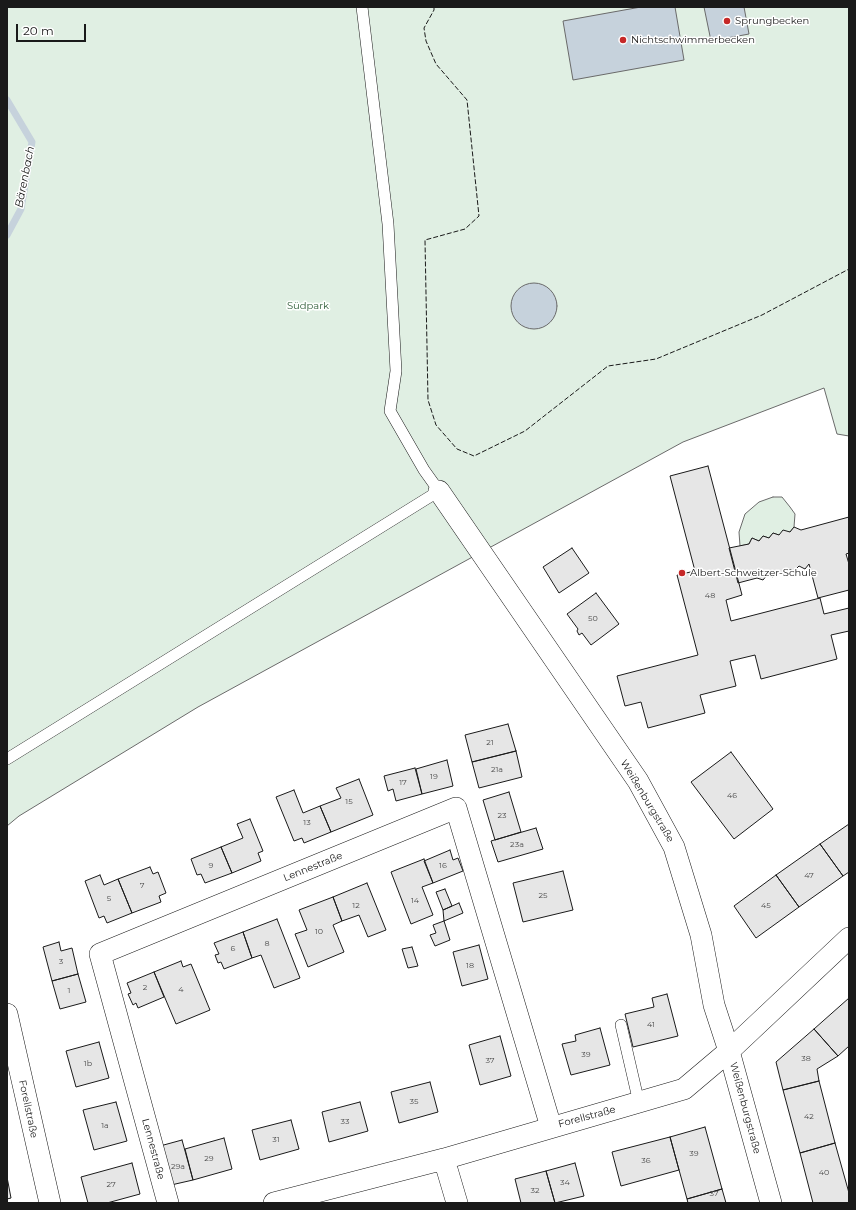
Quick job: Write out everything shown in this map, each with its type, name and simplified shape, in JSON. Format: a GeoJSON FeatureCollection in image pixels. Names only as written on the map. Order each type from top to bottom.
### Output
{"type":"FeatureCollection","features":[{"type":"Feature","properties":{"kind":"street","name":"Weißenburgstraße"},"geometry":{"type":"LineString","coordinates":[[439,491],[638,782],[674,847],[701,935],[714,1004],[729,1051],[771,1203]]}},
{"type":"Feature","properties":{"kind":"street","name":"Lennestraße"},"geometry":{"type":"LineString","coordinates":[[168,1203],[100,954],[456,808],[551,1127]]}},
{"type":"Feature","properties":{"kind":"street","name":"Forellstraße"},"geometry":{"type":"LineString","coordinates":[[274,1203],[444,1158],[684,1090],[729,1051],[849,938]]}},
{"type":"Feature","properties":{"kind":"street","name":"Forellstraße"},"geometry":{"type":"LineString","coordinates":[[7,1014],[50,1203]]}},
{"type":"Feature","properties":{"kind":"street"},"geometry":{"type":"LineString","coordinates":[[444,1158],[457,1203]]}},
{"type":"Feature","properties":{"kind":"lane"},"geometry":{"type":"LineString","coordinates":[[7,759],[439,491],[424,470],[390,411],[396,371],[388,224],[362,7]]}},
{"type":"Feature","properties":{"kind":"lane"},"geometry":{"type":"LineString","coordinates":[[621,1025],[639,1102]]}},
{"type":"Feature","properties":{"kind":"green space","name":"Südpark"},"geometry":{"type":"Polygon","coordinates":[[[7,7],[849,7],[849,436],[837,434],[824,388],[683,442],[198,707],[19,816],[7,826],[7,7]]]}},
{"type":"Feature","properties":{"kind":"green space"},"geometry":{"type":"Polygon","coordinates":[[[773,497],[782,497],[795,514],[794,527],[790,532],[779,535],[773,533],[769,538],[763,536],[759,541],[752,538],[749,544],[740,546],[739,532],[745,514],[759,502],[773,497]]]}},
{"type":"Feature","properties":{"kind":"shaded area","name":"Nichtschwimmerbecken"},"geometry":{"type":"Polygon","coordinates":[[[641,7],[675,7],[684,60],[573,80],[563,21],[641,7]]]}},
{"type":"Feature","properties":{"kind":"shaded area","name":"Sprungbecken"},"geometry":{"type":"Polygon","coordinates":[[[704,7],[744,7],[749,34],[711,41],[704,7]]]}},
{"type":"Feature","properties":{"kind":"shaded area"},"geometry":{"type":"Polygon","coordinates":[[[529,283],[539,283],[547,287],[553,293],[557,301],[557,311],[553,319],[547,325],[539,329],[529,329],[521,325],[515,319],[511,311],[511,301],[515,293],[521,287],[529,283]]]}},
{"type":"Feature","properties":{"kind":"building"},"geometry":{"type":"Polygon","coordinates":[[[708,466],[742,595],[726,600],[731,621],[820,598],[824,614],[849,608],[849,631],[831,635],[837,659],[761,679],[755,655],[730,661],[736,686],[700,695],[705,713],[648,728],[641,702],[625,706],[617,676],[698,655],[677,575],[695,571],[670,476],[708,466]]]}},
{"type":"Feature","properties":{"kind":"building"},"geometry":{"type":"Polygon","coordinates":[[[849,517],[849,553],[846,554],[849,564],[849,590],[818,598],[809,564],[805,569],[799,566],[794,571],[788,569],[784,574],[778,572],[773,577],[767,575],[763,580],[757,578],[738,583],[729,548],[749,544],[752,538],[759,541],[763,536],[769,538],[773,533],[779,535],[783,530],[790,532],[794,527],[801,530],[849,517]]]}},
{"type":"Feature","properties":{"kind":"building"},"geometry":{"type":"Polygon","coordinates":[[[572,548],[589,573],[559,593],[543,567],[572,548]]]}},
{"type":"Feature","properties":{"kind":"building"},"geometry":{"type":"Polygon","coordinates":[[[596,593],[619,624],[591,645],[582,633],[579,635],[577,631],[578,629],[567,614],[596,593]]]}},
{"type":"Feature","properties":{"kind":"building"},"geometry":{"type":"Polygon","coordinates":[[[508,724],[516,751],[472,762],[465,735],[508,724]]]}},
{"type":"Feature","properties":{"kind":"building"},"geometry":{"type":"Polygon","coordinates":[[[516,751],[522,777],[479,788],[472,762],[516,751]]]}},
{"type":"Feature","properties":{"kind":"building"},"geometry":{"type":"Polygon","coordinates":[[[731,752],[773,809],[734,839],[691,782],[731,752]]]}},
{"type":"Feature","properties":{"kind":"building"},"geometry":{"type":"Polygon","coordinates":[[[447,760],[453,786],[422,794],[416,769],[447,760]]]}},
{"type":"Feature","properties":{"kind":"building"},"geometry":{"type":"Polygon","coordinates":[[[415,768],[422,794],[396,801],[393,789],[388,791],[384,776],[415,768]]]}},
{"type":"Feature","properties":{"kind":"building"},"geometry":{"type":"Polygon","coordinates":[[[359,779],[373,815],[331,832],[320,806],[341,798],[336,788],[359,779]]]}},
{"type":"Feature","properties":{"kind":"building"},"geometry":{"type":"Polygon","coordinates":[[[294,790],[303,813],[320,806],[331,832],[304,843],[302,838],[294,841],[276,797],[294,790]]]}},
{"type":"Feature","properties":{"kind":"building"},"geometry":{"type":"Polygon","coordinates":[[[509,792],[521,832],[495,840],[483,800],[509,792]]]}},
{"type":"Feature","properties":{"kind":"building"},"geometry":{"type":"Polygon","coordinates":[[[250,819],[263,851],[258,853],[261,861],[232,873],[221,847],[243,838],[237,824],[250,819]]]}},
{"type":"Feature","properties":{"kind":"building"},"geometry":{"type":"Polygon","coordinates":[[[849,824],[849,872],[843,876],[820,844],[849,824]]]}},
{"type":"Feature","properties":{"kind":"building"},"geometry":{"type":"Polygon","coordinates":[[[536,828],[543,849],[498,862],[491,841],[536,828]]]}},
{"type":"Feature","properties":{"kind":"building"},"geometry":{"type":"Polygon","coordinates":[[[820,844],[843,876],[799,907],[776,875],[820,844]]]}},
{"type":"Feature","properties":{"kind":"building"},"geometry":{"type":"Polygon","coordinates":[[[221,847],[232,873],[205,883],[201,874],[197,875],[191,859],[221,847]]]}},
{"type":"Feature","properties":{"kind":"building"},"geometry":{"type":"Polygon","coordinates":[[[450,850],[453,860],[458,858],[463,871],[433,883],[424,861],[450,850]]]}},
{"type":"Feature","properties":{"kind":"building"},"geometry":{"type":"Polygon","coordinates":[[[424,859],[433,883],[422,887],[433,915],[411,924],[391,872],[424,859]]]}},
{"type":"Feature","properties":{"kind":"building"},"geometry":{"type":"Polygon","coordinates":[[[150,867],[153,874],[158,872],[166,893],[159,896],[161,902],[132,913],[118,879],[150,867]]]}},
{"type":"Feature","properties":{"kind":"building"},"geometry":{"type":"Polygon","coordinates":[[[563,871],[573,910],[523,922],[513,883],[563,871]]]}},
{"type":"Feature","properties":{"kind":"building"},"geometry":{"type":"Polygon","coordinates":[[[100,875],[104,885],[118,879],[132,913],[107,923],[104,916],[99,918],[85,881],[100,875]]]}},
{"type":"Feature","properties":{"kind":"building"},"geometry":{"type":"Polygon","coordinates":[[[776,875],[799,907],[756,938],[734,906],[776,875]]]}},
{"type":"Feature","properties":{"kind":"building"},"geometry":{"type":"Polygon","coordinates":[[[367,883],[386,930],[368,937],[359,915],[342,921],[333,897],[367,883]]]}},
{"type":"Feature","properties":{"kind":"building"},"geometry":{"type":"Polygon","coordinates":[[[445,889],[452,906],[443,910],[436,892],[445,889]]]}},
{"type":"Feature","properties":{"kind":"building"},"geometry":{"type":"Polygon","coordinates":[[[333,897],[342,921],[333,925],[344,952],[308,967],[295,934],[307,930],[299,910],[333,897]]]}},
{"type":"Feature","properties":{"kind":"building"},"geometry":{"type":"Polygon","coordinates":[[[459,903],[463,913],[444,921],[443,910],[459,903]]]}},
{"type":"Feature","properties":{"kind":"building"},"geometry":{"type":"Polygon","coordinates":[[[277,919],[300,978],[274,988],[261,955],[252,958],[243,932],[277,919]]]}},
{"type":"Feature","properties":{"kind":"building"},"geometry":{"type":"Polygon","coordinates":[[[444,921],[450,940],[435,946],[430,935],[436,933],[433,925],[444,921]]]}},
{"type":"Feature","properties":{"kind":"building"},"geometry":{"type":"Polygon","coordinates":[[[243,932],[252,958],[224,969],[221,962],[218,963],[215,955],[219,954],[214,943],[243,932]]]}},
{"type":"Feature","properties":{"kind":"building"},"geometry":{"type":"Polygon","coordinates":[[[59,942],[61,951],[72,948],[78,974],[52,981],[43,947],[59,942]]]}},
{"type":"Feature","properties":{"kind":"building"},"geometry":{"type":"Polygon","coordinates":[[[479,945],[488,979],[462,986],[453,952],[479,945]]]}},
{"type":"Feature","properties":{"kind":"building"},"geometry":{"type":"Polygon","coordinates":[[[412,947],[418,966],[408,968],[402,949],[412,947]]]}},
{"type":"Feature","properties":{"kind":"building"},"geometry":{"type":"Polygon","coordinates":[[[181,961],[183,967],[191,964],[210,1010],[176,1024],[154,972],[181,961]]]}},
{"type":"Feature","properties":{"kind":"building"},"geometry":{"type":"Polygon","coordinates":[[[154,972],[164,997],[138,1008],[136,1003],[133,1005],[128,994],[131,993],[127,983],[154,972]]]}},
{"type":"Feature","properties":{"kind":"building"},"geometry":{"type":"Polygon","coordinates":[[[78,974],[86,1002],[60,1009],[52,981],[78,974]]]}},
{"type":"Feature","properties":{"kind":"building"},"geometry":{"type":"Polygon","coordinates":[[[667,994],[678,1036],[633,1047],[625,1014],[654,1007],[652,998],[667,994]]]}},
{"type":"Feature","properties":{"kind":"building"},"geometry":{"type":"Polygon","coordinates":[[[849,998],[849,1046],[838,1056],[814,1029],[849,998]]]}},
{"type":"Feature","properties":{"kind":"building"},"geometry":{"type":"Polygon","coordinates":[[[600,1028],[610,1065],[571,1075],[562,1044],[576,1041],[575,1035],[600,1028]]]}},
{"type":"Feature","properties":{"kind":"building"},"geometry":{"type":"Polygon","coordinates":[[[814,1029],[838,1056],[817,1069],[819,1081],[783,1090],[776,1062],[814,1029]]]}},
{"type":"Feature","properties":{"kind":"building"},"geometry":{"type":"Polygon","coordinates":[[[500,1036],[511,1076],[480,1085],[469,1045],[500,1036]]]}},
{"type":"Feature","properties":{"kind":"building"},"geometry":{"type":"Polygon","coordinates":[[[99,1042],[109,1078],[76,1087],[66,1051],[99,1042]]]}},
{"type":"Feature","properties":{"kind":"building"},"geometry":{"type":"Polygon","coordinates":[[[819,1081],[835,1143],[800,1153],[783,1090],[819,1081]]]}},
{"type":"Feature","properties":{"kind":"building"},"geometry":{"type":"Polygon","coordinates":[[[430,1082],[438,1112],[399,1123],[391,1092],[430,1082]]]}},
{"type":"Feature","properties":{"kind":"building"},"geometry":{"type":"Polygon","coordinates":[[[116,1102],[127,1141],[94,1150],[83,1110],[116,1102]]]}},
{"type":"Feature","properties":{"kind":"building"},"geometry":{"type":"Polygon","coordinates":[[[360,1102],[368,1131],[329,1142],[322,1112],[360,1102]]]}},
{"type":"Feature","properties":{"kind":"building"},"geometry":{"type":"Polygon","coordinates":[[[291,1120],[299,1149],[260,1160],[252,1130],[291,1120]]]}},
{"type":"Feature","properties":{"kind":"building"},"geometry":{"type":"Polygon","coordinates":[[[705,1127],[722,1189],[687,1199],[670,1137],[705,1127]]]}},
{"type":"Feature","properties":{"kind":"building"},"geometry":{"type":"Polygon","coordinates":[[[670,1137],[679,1170],[621,1186],[612,1152],[670,1137]]]}},
{"type":"Feature","properties":{"kind":"building"},"geometry":{"type":"Polygon","coordinates":[[[224,1138],[232,1169],[193,1180],[185,1149],[224,1138]]]}},
{"type":"Feature","properties":{"kind":"building"},"geometry":{"type":"Polygon","coordinates":[[[182,1140],[193,1180],[171,1185],[160,1146],[182,1140]]]}},
{"type":"Feature","properties":{"kind":"building"},"geometry":{"type":"Polygon","coordinates":[[[835,1143],[849,1193],[849,1203],[813,1203],[800,1153],[835,1143]]]}},
{"type":"Feature","properties":{"kind":"building"},"geometry":{"type":"Polygon","coordinates":[[[132,1163],[140,1194],[107,1203],[88,1203],[81,1177],[132,1163]]]}},
{"type":"Feature","properties":{"kind":"building"},"geometry":{"type":"Polygon","coordinates":[[[575,1163],[584,1196],[555,1203],[546,1171],[575,1163]]]}},
{"type":"Feature","properties":{"kind":"building"},"geometry":{"type":"Polygon","coordinates":[[[546,1171],[555,1203],[521,1203],[515,1179],[546,1171]]]}},
{"type":"Feature","properties":{"kind":"building"},"geometry":{"type":"Polygon","coordinates":[[[7,1177],[11,1198],[7,1199],[7,1177]]]}},
{"type":"Feature","properties":{"kind":"building"},"geometry":{"type":"Polygon","coordinates":[[[722,1189],[726,1203],[688,1203],[687,1199],[722,1189]]]}},
{"type":"Feature","properties":{"kind":"waterway","name":"Bärenbach"},"geometry":{"type":"LineString","coordinates":[[7,100],[32,142],[21,209],[7,235]]}},
{"type":"Feature","properties":{"kind":"fence"},"geometry":{"type":"LineString","coordinates":[[434,7],[434,10],[424,28],[426,41],[436,64],[467,100],[479,216],[465,229],[425,240],[428,400],[436,425],[457,449],[474,456],[525,431],[608,366],[656,359],[762,315],[849,269]]}},
{"type":"Feature","properties":{"kind":"place","name":"Sprungbecken"},"geometry":{"type":"Point","coordinates":[727,21]}},
{"type":"Feature","properties":{"kind":"place","name":"Nichtschwimmerbecken"},"geometry":{"type":"Point","coordinates":[623,40]}},
{"type":"Feature","properties":{"kind":"place","name":"Albert-Schweitzer-Schule"},"geometry":{"type":"Point","coordinates":[682,573]}}]}
